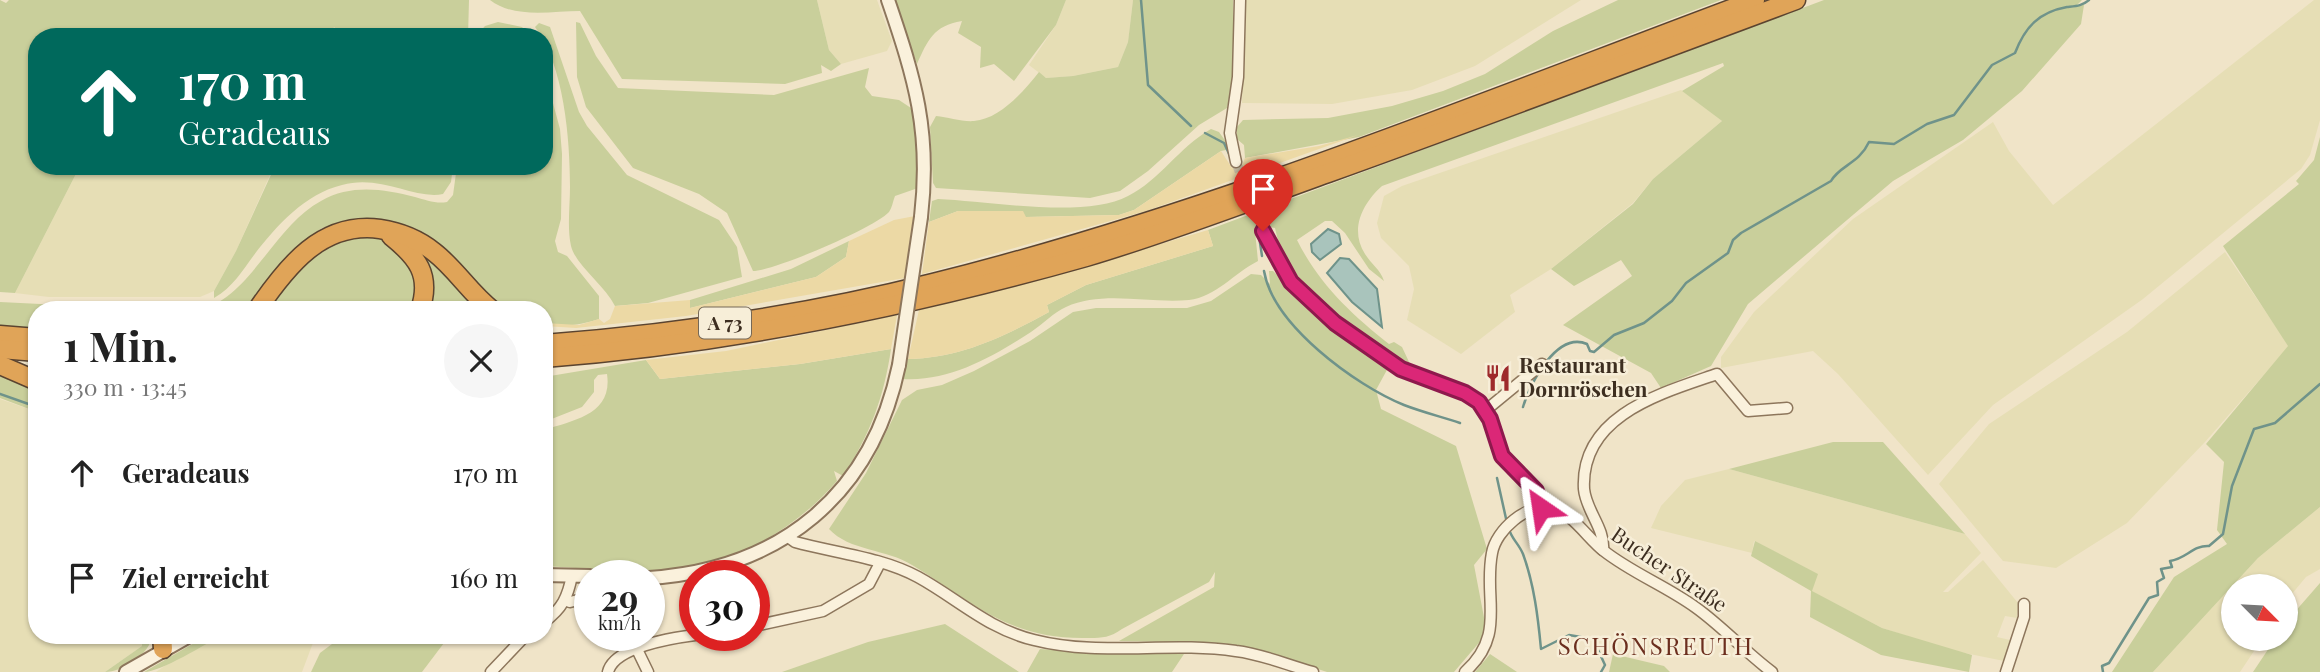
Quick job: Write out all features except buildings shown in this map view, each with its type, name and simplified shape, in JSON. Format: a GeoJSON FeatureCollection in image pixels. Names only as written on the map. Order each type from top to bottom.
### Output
{"type":"FeatureCollection","features":[{"type":"Feature","properties":{"kind":"highway","name":"A 73"},"geometry":{"type":"LineString","coordinates":[[553,356],[847,302],[930,284],[1070,246],[1162,218],[1755,0]]}},
{"type":"Feature","properties":{"kind":"highway","name":"A 73"},"geometry":{"type":"LineString","coordinates":[[553,344],[605,346],[817,321],[932,297],[1089,256],[1405,145],[1796,0]]}},
{"type":"Feature","properties":{"kind":"highway"},"geometry":{"type":"LineString","coordinates":[[264,301],[300,256],[329,234],[363,227],[409,237],[429,247],[483,301]]}},
{"type":"Feature","properties":{"kind":"highway"},"geometry":{"type":"LineString","coordinates":[[383,230],[407,249],[421,266],[425,286],[422,301]]}},
{"type":"Feature","properties":{"kind":"highway"},"geometry":{"type":"LineString","coordinates":[[0,335],[28,337]]}},
{"type":"Feature","properties":{"kind":"highway"},"geometry":{"type":"LineString","coordinates":[[553,335],[605,346]]}},
{"type":"Feature","properties":{"kind":"highway"},"geometry":{"type":"LineString","coordinates":[[553,368],[605,346]]}},
{"type":"Feature","properties":{"kind":"highway"},"geometry":{"type":"LineString","coordinates":[[0,349],[28,351]]}},
{"type":"Feature","properties":{"kind":"highway"},"geometry":{"type":"LineString","coordinates":[[0,365],[28,377]]}},
{"type":"Feature","properties":{"kind":"street"},"geometry":{"type":"LineString","coordinates":[[665,576],[698,573],[728,565],[788,537],[831,503],[865,459],[890,404],[899,365],[921,217],[926,154],[922,112],[888,0]]}},
{"type":"Feature","properties":{"kind":"street"},"geometry":{"type":"LineString","coordinates":[[1236,162],[1230,133],[1238,77],[1240,0]]}},
{"type":"Feature","properties":{"kind":"street"},"geometry":{"type":"LineString","coordinates":[[1263,231],[1283,271],[1301,293],[1335,323],[1401,369],[1465,393],[1486,410],[1502,456],[1536,491],[1541,508],[1508,526],[1492,550],[1492,623],[1486,645],[1465,672]]}},
{"type":"Feature","properties":{"kind":"street"},"geometry":{"type":"LineString","coordinates":[[1486,410],[1542,364]]}},
{"type":"Feature","properties":{"kind":"street"},"geometry":{"type":"LineString","coordinates":[[1603,550],[1603,538],[1586,497],[1585,476],[1598,440],[1613,420],[1656,396],[1717,374],[1748,411],[1787,408]]}},
{"type":"Feature","properties":{"kind":"street","name":"Bucher Straße"},"geometry":{"type":"LineString","coordinates":[[1541,508],[1554,509],[1564,515],[1603,550],[1693,606],[1772,672]]}},
{"type":"Feature","properties":{"kind":"street"},"geometry":{"type":"LineString","coordinates":[[788,537],[795,542],[880,563],[918,577],[982,620],[1009,633],[1036,641],[1100,650],[1236,651],[1312,672]]}},
{"type":"Feature","properties":{"kind":"street"},"geometry":{"type":"LineString","coordinates":[[770,623],[834,606],[869,584],[880,563]]}},
{"type":"Feature","properties":{"kind":"street"},"geometry":{"type":"LineString","coordinates":[[553,575],[572,576],[567,597],[553,615]]}},
{"type":"Feature","properties":{"kind":"street"},"geometry":{"type":"LineString","coordinates":[[567,597],[574,597]]}},
{"type":"Feature","properties":{"kind":"street"},"geometry":{"type":"LineString","coordinates":[[2006,672],[2024,617],[2024,604]]}},
{"type":"Feature","properties":{"kind":"street"},"geometry":{"type":"LineString","coordinates":[[126,672],[161,644]]}},
{"type":"Feature","properties":{"kind":"street"},"geometry":{"type":"LineString","coordinates":[[491,672],[517,644]]}},
{"type":"Feature","properties":{"kind":"street"},"geometry":{"type":"LineString","coordinates":[[608,672],[612,662],[630,651]]}},
{"type":"Feature","properties":{"kind":"street"},"geometry":{"type":"LineString","coordinates":[[637,651],[648,672]]}},
{"type":"Feature","properties":{"kind":"shaded area"},"geometry":{"type":"Polygon","coordinates":[[[817,0],[877,0],[892,41],[887,51],[841,64],[829,50],[817,0]]]}},
{"type":"Feature","properties":{"kind":"shaded area"},"geometry":{"type":"Polygon","coordinates":[[[1066,0],[1133,0],[1128,42],[1118,67],[1073,76],[1046,78],[1029,65],[1056,25],[1066,0]]]}},
{"type":"Feature","properties":{"kind":"shaded area"},"geometry":{"type":"Polygon","coordinates":[[[1245,0],[1581,0],[1475,66],[1412,90],[1332,104],[1242,103],[1245,0]]]}},
{"type":"Feature","properties":{"kind":"shaded area"},"geometry":{"type":"Polygon","coordinates":[[[2314,0],[2320,0],[2320,120],[2310,155],[2301,169],[2143,299],[1993,405],[1928,475],[1838,374],[1813,351],[1721,368],[1721,357],[1754,312],[1853,219],[1993,122],[2009,151],[2053,205],[2314,0]]]}},
{"type":"Feature","properties":{"kind":"shaded area"},"geometry":{"type":"Polygon","coordinates":[[[1681,90],[1722,121],[1653,179],[1633,203],[1551,269],[1510,295],[1515,312],[1461,354],[1407,320],[1414,289],[1409,266],[1381,238],[1377,223],[1384,196],[1402,186],[1681,90]]]}},
{"type":"Feature","properties":{"kind":"shaded area"},"geometry":{"type":"Polygon","coordinates":[[[75,175],[270,175],[236,251],[214,291],[200,297],[49,297],[15,293],[75,175]]]}},
{"type":"Feature","properties":{"kind":"shaded area"},"geometry":{"type":"Polygon","coordinates":[[[2225,252],[2289,346],[2205,442],[2127,523],[2056,568],[2003,561],[1939,484],[1989,424],[2127,332],[2225,252]]]}},
{"type":"Feature","properties":{"kind":"shaded area"},"geometry":{"type":"Polygon","coordinates":[[[0,399],[28,409],[28,644],[142,646],[105,672],[0,672],[0,399]]]}},
{"type":"Feature","properties":{"kind":"shaded area"},"geometry":{"type":"Polygon","coordinates":[[[1729,469],[1965,534],[1981,553],[1943,592],[1948,592],[1983,560],[2018,603],[2017,618],[2005,616],[1997,637],[2010,640],[2004,661],[1950,650],[1882,628],[1811,591],[1817,574],[1754,541],[1752,553],[1651,528],[1661,506],[1685,480],[1729,469]]]}},
{"type":"Feature","properties":{"kind":"shaded area"},"geometry":{"type":"Polygon","coordinates":[[[2320,507],[2320,569],[2306,577],[2298,587],[2298,574],[2243,574],[2258,558],[2320,507]]]}},
{"type":"Feature","properties":{"kind":"shaded area"},"geometry":{"type":"Polygon","coordinates":[[[2221,598],[2221,651],[2254,651],[2240,672],[2153,672],[2221,598]]]}},
{"type":"Feature","properties":{"kind":"shaded area"},"geometry":{"type":"Polygon","coordinates":[[[205,644],[313,644],[302,672],[156,672],[176,658],[205,644]]]}},
{"type":"Feature","properties":{"kind":"green space"},"geometry":{"type":"Polygon","coordinates":[[[0,0],[6,3],[9,0],[469,0],[468,28],[28,28],[28,175],[75,175],[15,293],[0,292],[0,0]]]}},
{"type":"Feature","properties":{"kind":"green space"},"geometry":{"type":"Polygon","coordinates":[[[490,0],[817,0],[829,50],[841,64],[831,71],[821,65],[822,73],[785,84],[622,79],[580,11],[522,12],[510,10],[490,0]]]}},
{"type":"Feature","properties":{"kind":"green space"},"geometry":{"type":"Polygon","coordinates":[[[894,0],[1066,0],[1056,25],[1014,81],[994,64],[980,68],[981,47],[958,33],[962,21],[938,30],[917,64],[894,0]]]}},
{"type":"Feature","properties":{"kind":"green space"},"geometry":{"type":"Polygon","coordinates":[[[1133,0],[1233,0],[1233,83],[1227,108],[1199,125],[1148,171],[1120,191],[1090,198],[936,188],[933,183],[930,127],[936,116],[969,121],[984,119],[1002,110],[1039,72],[1046,78],[1073,76],[1118,67],[1128,42],[1133,0]]]}},
{"type":"Feature","properties":{"kind":"green space"},"geometry":{"type":"Polygon","coordinates":[[[1618,0],[1721,0],[1359,137],[1245,158],[1244,145],[1237,139],[1237,127],[1243,120],[1328,118],[1392,106],[1443,91],[1485,74],[1553,31],[1618,0]]]}},
{"type":"Feature","properties":{"kind":"green space"},"geometry":{"type":"Polygon","coordinates":[[[1824,0],[2082,0],[2077,5],[2084,5],[2081,24],[2022,91],[1963,140],[1893,181],[1748,304],[1711,366],[1661,388],[1651,373],[1563,325],[1632,276],[1621,260],[1574,286],[1551,269],[1633,204],[1653,179],[1722,121],[1682,91],[1724,66],[1723,63],[1382,186],[1364,208],[1358,235],[1365,254],[1384,281],[1369,269],[1345,233],[1332,221],[1325,221],[1297,240],[1315,271],[1337,297],[1389,344],[1394,342],[1402,347],[1410,364],[1400,362],[1369,345],[1304,291],[1278,254],[1275,228],[1266,226],[1255,231],[1258,261],[1216,290],[1199,298],[1174,301],[1111,298],[1080,302],[1062,309],[1016,341],[970,366],[937,376],[903,379],[908,359],[946,355],[981,344],[1049,312],[1047,305],[1086,285],[1213,246],[1208,230],[1824,0]]]}},
{"type":"Feature","properties":{"kind":"green space"},"geometry":{"type":"Polygon","coordinates":[[[498,22],[523,28],[483,28],[498,22]]]}},
{"type":"Feature","properties":{"kind":"green space"},"geometry":{"type":"Polygon","coordinates":[[[576,22],[580,23],[596,56],[618,88],[774,95],[869,68],[865,87],[872,96],[899,100],[914,110],[920,152],[918,188],[895,196],[889,212],[865,228],[802,256],[753,271],[727,213],[699,194],[633,168],[586,107],[577,77],[576,22]]]}},
{"type":"Feature","properties":{"kind":"green space"},"geometry":{"type":"Polygon","coordinates":[[[539,23],[550,28],[536,28],[539,23]]]}},
{"type":"Feature","properties":{"kind":"green space"},"geometry":{"type":"Polygon","coordinates":[[[553,36],[579,112],[587,126],[627,175],[719,220],[737,247],[742,277],[648,303],[615,306],[584,268],[571,246],[567,125],[553,61],[553,36]]]}},
{"type":"Feature","properties":{"kind":"green space"},"geometry":{"type":"Polygon","coordinates":[[[553,103],[560,129],[562,154],[561,219],[555,241],[558,252],[567,256],[599,296],[599,319],[565,326],[553,324],[553,301],[492,301],[385,222],[357,219],[322,228],[308,238],[255,301],[219,301],[244,281],[304,213],[332,196],[355,190],[379,190],[447,202],[453,195],[456,175],[553,175],[553,103]]]}},
{"type":"Feature","properties":{"kind":"green space"},"geometry":{"type":"Polygon","coordinates":[[[1211,129],[1219,132],[1231,149],[1221,151],[1134,210],[1119,215],[1026,217],[958,211],[929,222],[932,201],[938,199],[1063,208],[1110,203],[1139,189],[1211,129]]]}},
{"type":"Feature","properties":{"kind":"green space"},"geometry":{"type":"Polygon","coordinates":[[[2320,137],[2320,507],[2258,558],[2243,574],[2221,574],[2221,598],[2153,672],[2112,672],[2174,577],[2227,544],[2217,530],[2224,462],[2206,444],[2288,346],[2223,246],[2299,184],[2296,181],[2314,160],[2320,137]]]}},
{"type":"Feature","properties":{"kind":"green space"},"geometry":{"type":"Polygon","coordinates":[[[271,175],[452,175],[451,182],[443,194],[421,194],[384,185],[356,182],[329,189],[304,203],[282,222],[232,284],[214,298],[214,291],[236,251],[271,175]]]}},
{"type":"Feature","properties":{"kind":"green space"},"geometry":{"type":"Polygon","coordinates":[[[362,233],[395,244],[417,276],[414,301],[272,301],[310,256],[329,242],[362,233]]]}},
{"type":"Feature","properties":{"kind":"green space"},"geometry":{"type":"Polygon","coordinates":[[[849,241],[846,257],[816,277],[690,308],[690,300],[791,269],[849,241]]]}},
{"type":"Feature","properties":{"kind":"green space"},"geometry":{"type":"Polygon","coordinates":[[[419,248],[473,301],[427,301],[419,248]]]}},
{"type":"Feature","properties":{"kind":"green space"},"geometry":{"type":"Polygon","coordinates":[[[1269,271],[1273,271],[1335,331],[1388,368],[1376,390],[1381,409],[1456,446],[1487,549],[1474,565],[1486,628],[1483,638],[1454,672],[1327,672],[1260,650],[1222,643],[1119,641],[1214,587],[1215,572],[1209,582],[1108,636],[1082,638],[1032,632],[991,615],[912,565],[847,542],[829,529],[866,473],[902,400],[917,390],[942,385],[974,371],[1030,341],[1073,312],[1096,308],[1187,308],[1211,301],[1251,274],[1261,275],[1270,284],[1269,271]]]}},
{"type":"Feature","properties":{"kind":"green space"},"geometry":{"type":"Polygon","coordinates":[[[0,302],[28,303],[28,327],[0,325],[0,302]]]}},
{"type":"Feature","properties":{"kind":"green space"},"geometry":{"type":"Polygon","coordinates":[[[891,349],[874,415],[853,461],[843,476],[834,471],[837,481],[801,516],[781,530],[736,554],[718,560],[679,560],[679,569],[665,571],[665,560],[574,560],[574,568],[553,566],[553,427],[568,423],[598,407],[607,387],[607,374],[598,375],[594,380],[594,392],[582,407],[553,418],[553,376],[646,360],[660,379],[800,364],[891,349]]]}},
{"type":"Feature","properties":{"kind":"green space"},"geometry":{"type":"Polygon","coordinates":[[[0,372],[28,384],[28,409],[0,398],[0,372]]]}},
{"type":"Feature","properties":{"kind":"green space"},"geometry":{"type":"Polygon","coordinates":[[[1833,442],[1883,442],[1965,534],[1729,469],[1833,442]]]}},
{"type":"Feature","properties":{"kind":"green space"},"geometry":{"type":"Polygon","coordinates":[[[1755,541],[1818,574],[1812,591],[1882,628],[1972,655],[1969,672],[1881,655],[1810,617],[1811,591],[1751,556],[1755,541]]]}},
{"type":"Feature","properties":{"kind":"green space"},"geometry":{"type":"Polygon","coordinates":[[[2320,583],[2320,672],[2253,672],[2267,651],[2298,651],[2298,608],[2320,583]]]}},
{"type":"Feature","properties":{"kind":"green space"},"geometry":{"type":"Polygon","coordinates":[[[945,624],[1019,672],[782,672],[868,642],[945,624]]]}},
{"type":"Feature","properties":{"kind":"green space"},"geometry":{"type":"Polygon","coordinates":[[[149,644],[134,661],[119,669],[105,672],[142,646],[149,644]]]}},
{"type":"Feature","properties":{"kind":"green space"},"geometry":{"type":"Polygon","coordinates":[[[192,644],[207,644],[172,663],[144,672],[192,644]]]}},
{"type":"Feature","properties":{"kind":"green space"},"geometry":{"type":"Polygon","coordinates":[[[332,644],[443,644],[422,672],[311,672],[320,653],[332,644]]]}},
{"type":"Feature","properties":{"kind":"green space"},"geometry":{"type":"Polygon","coordinates":[[[1040,649],[1115,654],[1184,654],[1172,672],[1027,672],[1040,649]]]}},
{"type":"Feature","properties":{"kind":"green space"},"geometry":{"type":"Polygon","coordinates":[[[1490,654],[1517,672],[1475,672],[1490,654]]]}},
{"type":"Feature","properties":{"kind":"green space"},"geometry":{"type":"Polygon","coordinates":[[[1613,654],[1664,666],[1670,672],[1609,672],[1613,654]]]}},
{"type":"Feature","properties":{"kind":"sand"},"geometry":{"type":"Polygon","coordinates":[[[1358,135],[1146,211],[922,274],[929,222],[958,211],[1023,211],[1026,217],[1119,215],[1134,210],[1221,151],[1232,168],[1241,168],[1245,158],[1319,146],[1358,135]]]}},
{"type":"Feature","properties":{"kind":"sand"},"geometry":{"type":"Polygon","coordinates":[[[915,216],[905,278],[686,316],[576,328],[553,327],[553,324],[579,325],[599,319],[604,323],[610,319],[615,306],[690,300],[690,308],[816,277],[846,257],[849,241],[894,220],[915,216]]]}},
{"type":"Feature","properties":{"kind":"sand"},"geometry":{"type":"Polygon","coordinates":[[[1208,230],[1213,246],[1086,285],[1047,305],[1049,312],[981,344],[946,355],[908,359],[919,310],[1035,281],[1208,230]]]}},
{"type":"Feature","properties":{"kind":"sand"},"geometry":{"type":"Polygon","coordinates":[[[897,315],[891,349],[800,364],[660,379],[646,360],[726,351],[897,315]]]}},
{"type":"Feature","properties":{"kind":"water"},"geometry":{"type":"Polygon","coordinates":[[[1328,229],[1339,234],[1341,244],[1320,260],[1312,252],[1311,244],[1328,229]]]}},
{"type":"Feature","properties":{"kind":"water"},"geometry":{"type":"Polygon","coordinates":[[[1340,258],[1349,259],[1377,289],[1382,327],[1352,302],[1327,273],[1340,258]]]}},
{"type":"Feature","properties":{"kind":"waterway"},"geometry":{"type":"LineString","coordinates":[[1141,0],[1148,85],[1191,126]]}},
{"type":"Feature","properties":{"kind":"waterway"},"geometry":{"type":"LineString","coordinates":[[1523,407],[1538,373],[1555,352],[1576,342],[1587,344],[1590,351],[1594,352],[1614,335],[1644,323],[1672,301],[1686,283],[1728,253],[1733,240],[1741,233],[1831,181],[1839,171],[1860,155],[1869,142],[1894,144],[1927,124],[1954,115],[1992,65],[2015,53],[2034,22],[2057,9],[2081,5],[2089,0]]}},
{"type":"Feature","properties":{"kind":"waterway"},"geometry":{"type":"LineString","coordinates":[[1205,133],[1224,143],[1231,158]]}},
{"type":"Feature","properties":{"kind":"waterway"},"geometry":{"type":"LineString","coordinates":[[1259,236],[1262,256]]}},
{"type":"Feature","properties":{"kind":"waterway"},"geometry":{"type":"LineString","coordinates":[[1264,271],[1283,312],[1319,351],[1384,396],[1460,423]]}},
{"type":"Feature","properties":{"kind":"waterway"},"geometry":{"type":"LineString","coordinates":[[2103,672],[2102,666],[2109,663],[2149,598],[2158,595],[2157,582],[2164,578],[2161,569],[2172,567],[2170,561],[2203,546],[2209,546],[2223,534],[2232,486],[2254,429],[2275,423],[2320,384]]}},
{"type":"Feature","properties":{"kind":"waterway"},"geometry":{"type":"LineString","coordinates":[[0,394],[28,404]]}},
{"type":"Feature","properties":{"kind":"waterway"},"geometry":{"type":"LineString","coordinates":[[1497,478],[1507,523]]}},
{"type":"Feature","properties":{"kind":"waterway"},"geometry":{"type":"LineString","coordinates":[[1509,529],[1523,554],[1530,577],[1541,649],[1569,635],[1593,639],[1605,665],[1601,672]]}},
{"type":"Feature","properties":{"kind":"tunnel"},"geometry":{"type":"LineString","coordinates":[[1236,162],[1263,231]]}},
{"type":"Feature","properties":{"kind":"place","name":"Restaurant Dornröschen"},"geometry":{"type":"Point","coordinates":[1498,378]}},
{"type":"Feature","properties":{"kind":"district","name":"SCHÖNSREUTH"},"geometry":{"type":"Point","coordinates":[1656,647]}},
{"type":"Feature","properties":{"kind":"route"},"geometry":{"type":"LineString","coordinates":[[1263,231],[1291,282],[1335,323],[1401,369],[1465,393],[1479,402],[1490,419],[1502,456],[1536,491],[1541,508]]}}]}
